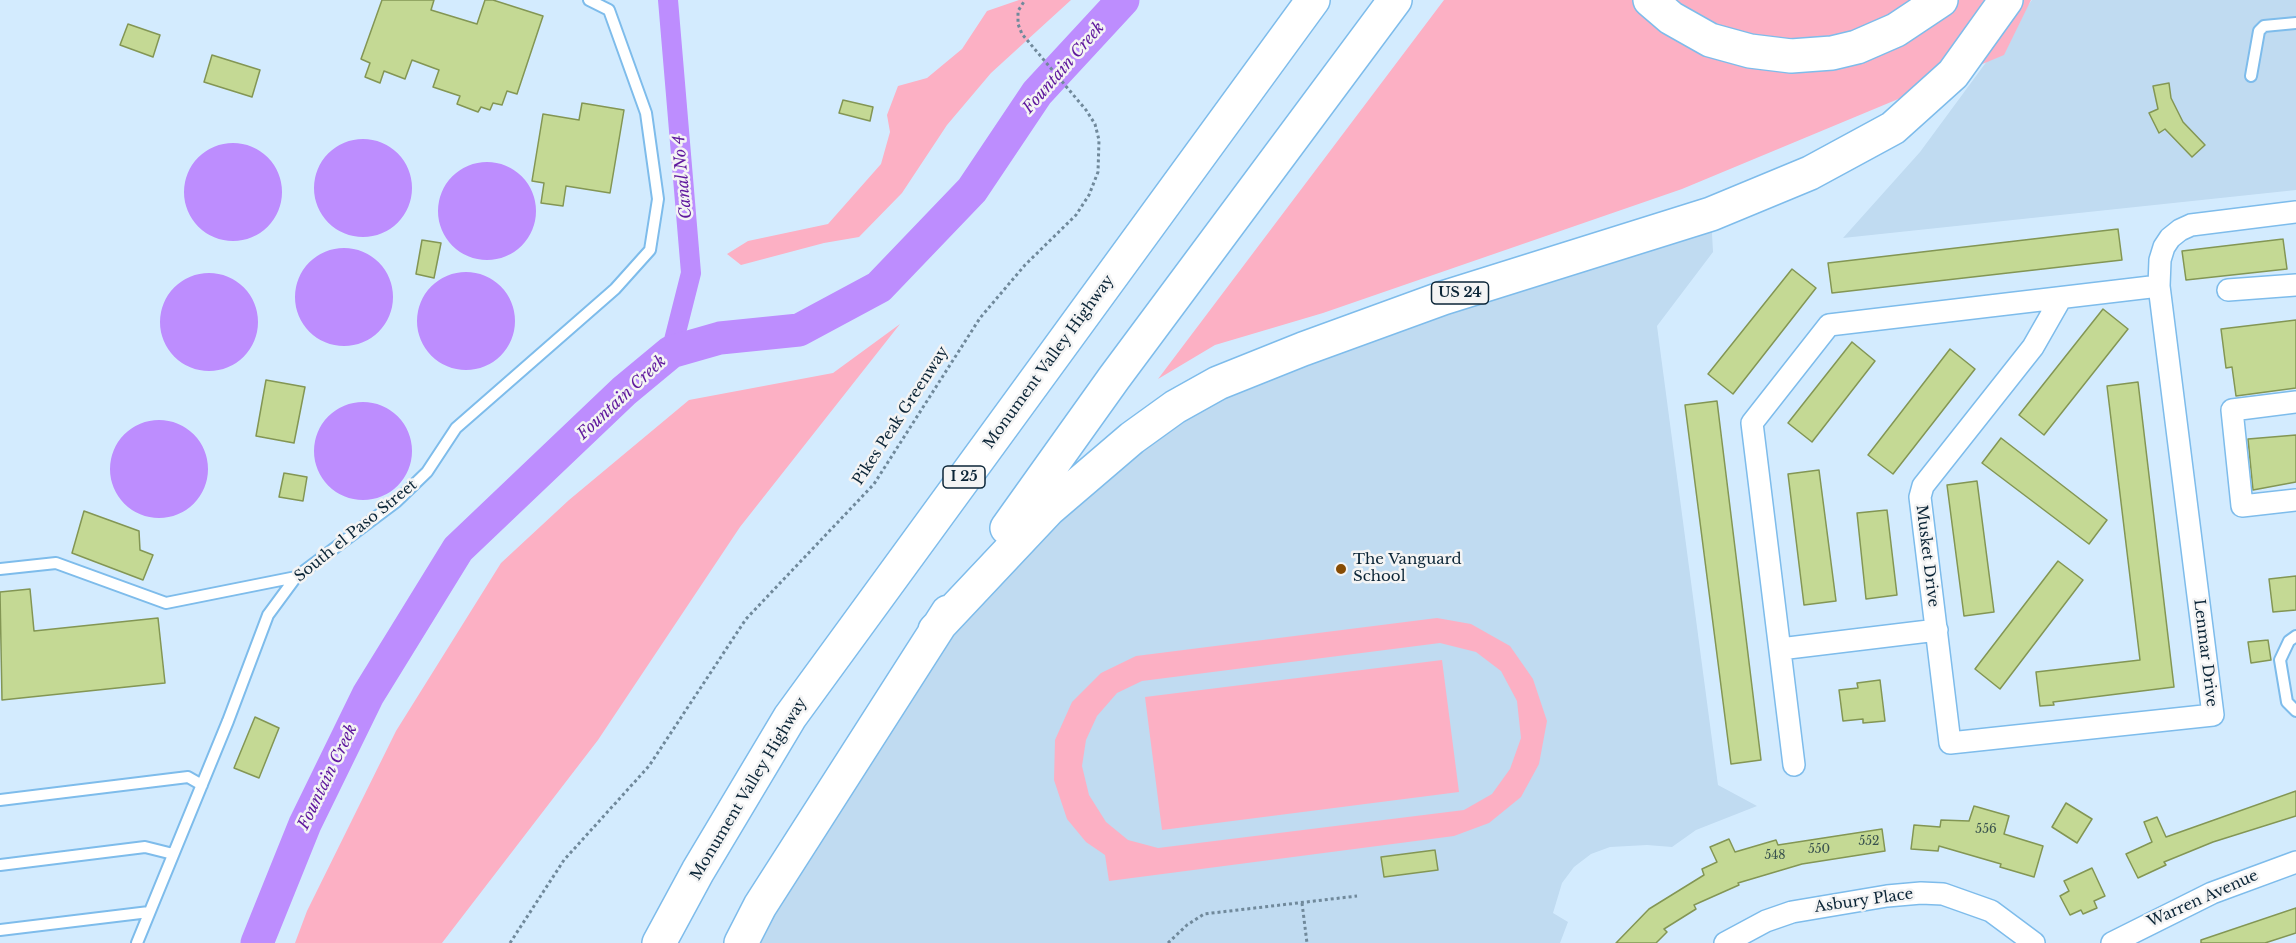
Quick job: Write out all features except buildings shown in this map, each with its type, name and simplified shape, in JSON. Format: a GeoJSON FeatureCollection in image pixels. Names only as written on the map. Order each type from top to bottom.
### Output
{"type":"FeatureCollection","features":[{"type":"Feature","properties":{"kind":"highway","name":"Monument Valley Highway"},"geometry":{"type":"LineString","coordinates":[[659,943],[698,871],[790,717],[1313,0]]}},
{"type":"Feature","properties":{"kind":"highway"},"geometry":{"type":"LineString","coordinates":[[741,943],[760,906],[935,630],[1114,378],[1395,0]]}},
{"type":"Feature","properties":{"kind":"highway"},"geometry":{"type":"LineString","coordinates":[[1650,0],[1671,18],[1710,40],[1770,55],[1800,56],[1832,53],[1878,39],[1917,18],[1941,0]]}},
{"type":"Feature","properties":{"kind":"highway","name":"US 24"},"geometry":{"type":"LineString","coordinates":[[935,630],[1049,508],[1132,438],[1175,407],[1218,383],[1303,349],[1443,298],[1711,214],[1810,173],[1893,128],[1953,74],[2006,0]]}},
{"type":"Feature","properties":{"kind":"street","name":"Lenmar Drive"},"geometry":{"type":"LineString","coordinates":[[1937,630],[1950,744],[2213,715],[2159,286],[2160,260],[2170,238],[2191,225],[2296,212]]}},
{"type":"Feature","properties":{"kind":"street"},"geometry":{"type":"LineString","coordinates":[[2228,290],[2296,285]]}},
{"type":"Feature","properties":{"kind":"street"},"geometry":{"type":"LineString","coordinates":[[1794,765],[1752,423],[1829,325],[2159,286]]}},
{"type":"Feature","properties":{"kind":"street","name":"Musket Drive"},"geometry":{"type":"LineString","coordinates":[[1937,630],[1920,497],[1923,486],[2033,347],[2061,298]]}},
{"type":"Feature","properties":{"kind":"street"},"geometry":{"type":"LineString","coordinates":[[2296,402],[2232,410],[2242,506],[2296,500]]}},
{"type":"Feature","properties":{"kind":"street"},"geometry":{"type":"LineString","coordinates":[[1780,649],[1937,630]]}},
{"type":"Feature","properties":{"kind":"street","name":"Warren Avenue"},"geometry":{"type":"LineString","coordinates":[[2112,943],[2165,914],[2212,893],[2296,862]]}},
{"type":"Feature","properties":{"kind":"street","name":"Asbury Place"},"geometry":{"type":"LineString","coordinates":[[1725,943],[1767,921],[1792,912],[1876,897],[1921,893],[1943,894],[1991,911],[2034,943]]}},
{"type":"Feature","properties":{"kind":"lane","name":"South el Paso Street"},"geometry":{"type":"LineString","coordinates":[[137,943],[268,615],[296,577],[396,502],[427,472],[456,428],[615,289],[650,250],[658,199],[646,113],[609,10],[589,0]]}},
{"type":"Feature","properties":{"kind":"lane"},"geometry":{"type":"LineString","coordinates":[[2251,76],[2259,31],[2264,26],[2296,23]]}},
{"type":"Feature","properties":{"kind":"lane"},"geometry":{"type":"LineString","coordinates":[[0,568],[56,563],[166,603],[296,577]]}},
{"type":"Feature","properties":{"kind":"lane"},"geometry":{"type":"LineString","coordinates":[[2296,636],[2289,641],[2280,660],[2287,702],[2296,711]]}},
{"type":"Feature","properties":{"kind":"lane"},"geometry":{"type":"LineString","coordinates":[[0,800],[188,777],[202,785]]}},
{"type":"Feature","properties":{"kind":"lane"},"geometry":{"type":"LineString","coordinates":[[0,865],[145,848],[173,854]]}},
{"type":"Feature","properties":{"kind":"lane"},"geometry":{"type":"LineString","coordinates":[[0,930],[149,912]]}},
{"type":"Feature","properties":{"kind":"path","name":"Pikes Peak Greenway"},"geometry":{"type":"LineString","coordinates":[[510,943],[564,860],[649,766],[746,619],[874,484],[980,318],[1025,265],[1076,215],[1089,195],[1098,172],[1099,140],[1095,124],[1086,110],[1022,34],[1018,24],[1018,11],[1025,0]]}},
{"type":"Feature","properties":{"kind":"path"},"geometry":{"type":"LineString","coordinates":[[1168,943],[1187,925],[1204,914],[1357,896]]}},
{"type":"Feature","properties":{"kind":"path"},"geometry":{"type":"LineString","coordinates":[[1302,903],[1307,943]]}},
{"type":"Feature","properties":{"kind":"shaded area"},"geometry":{"type":"Polygon","coordinates":[[[1019,0],[1071,0],[991,73],[947,125],[902,193],[859,237],[824,243],[741,265],[727,254],[748,241],[828,224],[881,164],[890,132],[887,115],[898,86],[927,78],[962,49],[987,11],[1019,0]]]}},
{"type":"Feature","properties":{"kind":"shaded area"},"geometry":{"type":"Polygon","coordinates":[[[1444,0],[2031,0],[2004,55],[1682,189],[1323,313],[1215,345],[1158,379],[1444,0]]]}},
{"type":"Feature","properties":{"kind":"shaded area"},"geometry":{"type":"Polygon","coordinates":[[[2032,0],[2296,0],[2296,190],[1843,238],[1920,152],[2032,0]]]}},
{"type":"Feature","properties":{"kind":"shaded area"},"geometry":{"type":"Polygon","coordinates":[[[353,139],[373,139],[398,153],[409,169],[412,188],[409,207],[398,223],[373,237],[353,237],[336,229],[322,215],[314,198],[314,178],[322,161],[336,147],[353,139]]]}},
{"type":"Feature","properties":{"kind":"shaded area"},"geometry":{"type":"Polygon","coordinates":[[[223,143],[243,143],[268,157],[279,173],[282,192],[279,211],[268,227],[243,241],[223,241],[206,233],[192,219],[184,202],[184,182],[192,165],[206,151],[223,143]]]}},
{"type":"Feature","properties":{"kind":"shaded area"},"geometry":{"type":"Polygon","coordinates":[[[477,162],[497,162],[522,176],[533,192],[536,211],[533,230],[522,246],[497,260],[477,260],[460,252],[446,238],[438,221],[438,201],[446,184],[460,170],[477,162]]]}},
{"type":"Feature","properties":{"kind":"shaded area","name":"The Vanguard School"},"geometry":{"type":"Polygon","coordinates":[[[1711,214],[1713,252],[1657,326],[1718,785],[1757,806],[1696,830],[1672,847],[1647,845],[1610,847],[1591,854],[1574,867],[1562,883],[1553,913],[1568,922],[1560,943],[741,943],[935,630],[1218,383],[1711,214]]]}},
{"type":"Feature","properties":{"kind":"shaded area"},"geometry":{"type":"Polygon","coordinates":[[[334,248],[354,248],[379,262],[390,278],[393,297],[390,316],[379,332],[354,346],[334,346],[317,338],[303,324],[295,307],[295,287],[303,270],[317,256],[334,248]]]}},
{"type":"Feature","properties":{"kind":"shaded area"},"geometry":{"type":"Polygon","coordinates":[[[456,272],[476,272],[501,286],[512,302],[515,321],[512,340],[501,356],[476,370],[456,370],[439,362],[425,348],[417,331],[417,311],[425,294],[439,280],[456,272]]]}},
{"type":"Feature","properties":{"kind":"shaded area"},"geometry":{"type":"Polygon","coordinates":[[[199,273],[219,273],[244,287],[255,303],[258,322],[255,341],[244,357],[219,371],[199,371],[182,363],[168,349],[160,332],[160,312],[168,295],[182,281],[199,273]]]}},
{"type":"Feature","properties":{"kind":"shaded area"},"geometry":{"type":"Polygon","coordinates":[[[900,324],[740,527],[598,740],[442,943],[295,943],[307,911],[396,731],[501,563],[569,500],[689,400],[833,373],[900,324]]]}},
{"type":"Feature","properties":{"kind":"shaded area"},"geometry":{"type":"Polygon","coordinates":[[[363,402],[382,405],[398,416],[409,432],[412,451],[409,470],[398,486],[382,497],[363,500],[344,497],[328,486],[317,470],[314,451],[317,432],[328,416],[344,405],[363,402]]]}},
{"type":"Feature","properties":{"kind":"shaded area"},"geometry":{"type":"Polygon","coordinates":[[[149,420],[169,420],[194,434],[205,450],[208,469],[205,488],[194,504],[169,518],[149,518],[132,510],[118,496],[110,479],[110,459],[118,442],[132,428],[149,420]]]}},
{"type":"Feature","properties":{"kind":"shaded area"},"geometry":{"type":"Polygon","coordinates":[[[1437,618],[1471,624],[1510,646],[1533,679],[1547,721],[1539,764],[1521,797],[1489,823],[1454,836],[1109,881],[1105,855],[1086,842],[1067,819],[1054,780],[1055,740],[1072,702],[1101,673],[1136,656],[1437,618]],[[1440,643],[1142,681],[1117,693],[1097,716],[1086,740],[1082,766],[1089,795],[1106,822],[1128,840],[1158,848],[1464,810],[1492,794],[1510,769],[1521,738],[1517,701],[1501,671],[1476,652],[1440,643]]]}},
{"type":"Feature","properties":{"kind":"shaded area"},"geometry":{"type":"Polygon","coordinates":[[[1442,660],[1459,792],[1162,830],[1145,697],[1442,660]]]}},
{"type":"Feature","properties":{"kind":"waterway","name":"Canal No 4"},"geometry":{"type":"LineString","coordinates":[[668,0],[691,273],[671,352]]}},
{"type":"Feature","properties":{"kind":"waterway","name":"Fountain Creek"},"geometry":{"type":"LineString","coordinates":[[257,943],[305,824],[368,695],[458,549],[624,391],[671,352],[720,338],[799,330],[879,287],[972,190],[1037,93],[1123,0]]}},
{"type":"Feature","properties":{"kind":"place","name":"The Vanguard School"},"geometry":{"type":"Point","coordinates":[1341,569]}}]}
